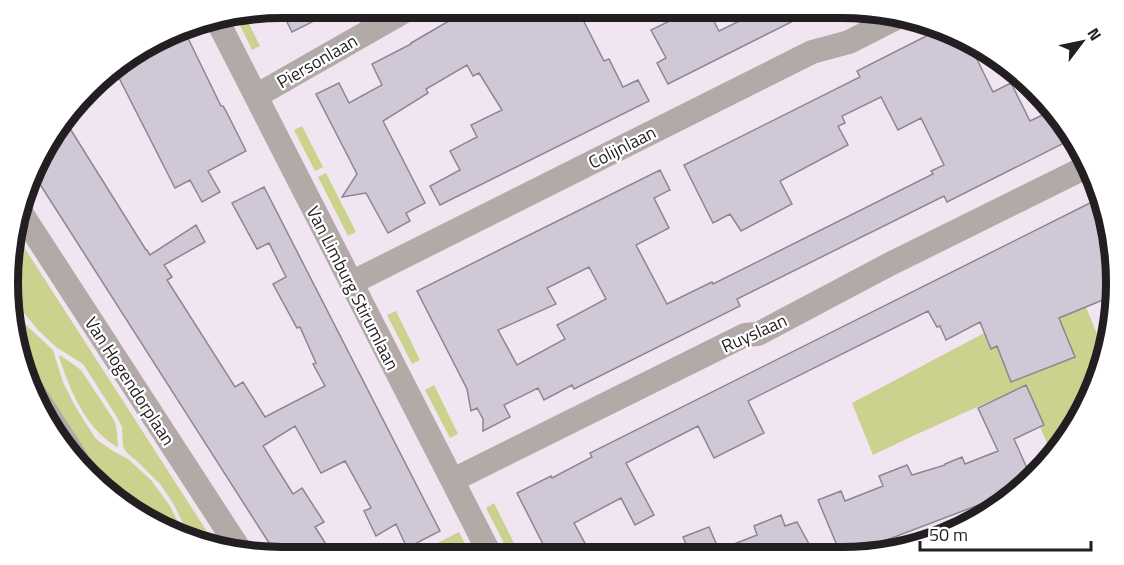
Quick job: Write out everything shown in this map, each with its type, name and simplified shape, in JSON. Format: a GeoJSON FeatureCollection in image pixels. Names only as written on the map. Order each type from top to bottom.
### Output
{"type":"FeatureCollection","features":[{"type":"Feature","properties":{"kind":"street","name":"Piersonlaan"},"geometry":{"type":"LineString","coordinates":[[256,96],[392,18]]}},
{"type":"Feature","properties":{"kind":"street","name":"Colijnlaan"},"geometry":{"type":"LineString","coordinates":[[351,283],[812,52],[849,42],[888,22]]}},
{"type":"Feature","properties":{"kind":"street","name":"Van Limburg Stirumlaan"},"geometry":{"type":"LineString","coordinates":[[220,26],[486,547]]}},
{"type":"Feature","properties":{"kind":"street","name":"Ruyslaan"},"geometry":{"type":"LineString","coordinates":[[453,480],[745,335],[758,334],[888,265],[1081,170]]}},
{"type":"Feature","properties":{"kind":"street","name":"Van Hogendorplaan"},"geometry":{"type":"LineString","coordinates":[[26,220],[235,543]]}},
{"type":"Feature","properties":{"kind":"green space"},"geometry":{"type":"Polygon","coordinates":[[[247,20],[260,46],[252,50],[238,22],[247,20]]]}},
{"type":"Feature","properties":{"kind":"green space"},"geometry":{"type":"Polygon","coordinates":[[[302,126],[323,167],[315,171],[294,130],[302,126]]]}},
{"type":"Feature","properties":{"kind":"green space"},"geometry":{"type":"Polygon","coordinates":[[[326,173],[356,232],[348,236],[318,177],[326,173]]]}},
{"type":"Feature","properties":{"kind":"green space"},"geometry":{"type":"Polygon","coordinates":[[[21,242],[210,537],[186,529],[160,484],[125,450],[122,427],[83,364],[56,347],[19,307],[18,282],[21,242]]]}},
{"type":"Feature","properties":{"kind":"green space"},"geometry":{"type":"Polygon","coordinates":[[[1078,287],[1100,340],[1092,368],[1079,399],[1071,415],[1049,447],[1040,427],[1044,425],[1026,385],[873,455],[852,403],[990,330],[1078,287]]]}},
{"type":"Feature","properties":{"kind":"green space"},"geometry":{"type":"Polygon","coordinates":[[[396,311],[420,360],[412,364],[387,315],[396,311]]]}},
{"type":"Feature","properties":{"kind":"green space"},"geometry":{"type":"Polygon","coordinates":[[[20,317],[53,350],[63,382],[96,439],[128,459],[151,480],[170,506],[180,527],[150,512],[98,472],[33,371],[20,317]]]}},
{"type":"Feature","properties":{"kind":"green space"},"geometry":{"type":"Polygon","coordinates":[[[60,355],[81,370],[115,422],[117,447],[96,430],[87,419],[68,382],[60,355]]]}},
{"type":"Feature","properties":{"kind":"green space"},"geometry":{"type":"Polygon","coordinates":[[[434,385],[458,434],[450,438],[425,390],[434,385]]]}},
{"type":"Feature","properties":{"kind":"green space"},"geometry":{"type":"Polygon","coordinates":[[[494,503],[514,543],[506,547],[486,508],[494,503]]]}},
{"type":"Feature","properties":{"kind":"green space"},"geometry":{"type":"Polygon","coordinates":[[[459,532],[466,547],[430,547],[459,532]]]}},
{"type":"Feature","properties":{"kind":"building"},"geometry":{"type":"Polygon","coordinates":[[[285,18],[313,18],[314,21],[292,32],[285,18]]]}},
{"type":"Feature","properties":{"kind":"building"},"geometry":{"type":"Polygon","coordinates":[[[454,18],[582,18],[604,61],[609,59],[623,87],[638,80],[649,101],[440,205],[430,186],[460,170],[450,151],[477,137],[471,125],[502,110],[479,73],[473,76],[467,65],[426,89],[428,93],[383,121],[425,203],[406,213],[410,221],[388,233],[366,193],[342,197],[357,174],[316,94],[339,83],[349,103],[382,85],[372,64],[454,18]]]}},
{"type":"Feature","properties":{"kind":"building"},"geometry":{"type":"Polygon","coordinates":[[[676,18],[712,18],[719,31],[746,18],[799,18],[668,84],[657,63],[666,58],[651,30],[676,18]]]}},
{"type":"Feature","properties":{"kind":"building"},"geometry":{"type":"Polygon","coordinates":[[[931,34],[974,53],[993,92],[1011,83],[1030,121],[1045,114],[1065,142],[947,202],[944,196],[737,299],[740,306],[574,389],[572,385],[544,400],[538,388],[504,405],[510,417],[483,431],[483,419],[477,408],[471,411],[467,389],[417,291],[660,170],[670,190],[654,198],[669,228],[636,245],[667,304],[712,282],[713,284],[933,174],[931,171],[944,165],[921,118],[898,130],[881,97],[842,116],[845,123],[838,126],[848,145],[780,181],[792,204],[741,231],[730,214],[713,223],[684,165],[860,77],[857,71],[931,34]],[[589,267],[547,288],[556,304],[498,330],[517,365],[565,339],[557,325],[606,299],[589,267]]]}},
{"type":"Feature","properties":{"kind":"building"},"geometry":{"type":"Polygon","coordinates":[[[187,36],[246,151],[208,171],[220,192],[202,202],[190,180],[175,188],[118,76],[150,53],[187,36]]]}},
{"type":"Feature","properties":{"kind":"building"},"geometry":{"type":"Polygon","coordinates":[[[69,127],[150,255],[196,225],[205,242],[164,265],[172,277],[167,280],[235,387],[243,382],[265,417],[325,386],[313,364],[316,363],[300,327],[297,328],[273,284],[286,277],[269,243],[257,249],[232,203],[264,187],[440,531],[409,547],[407,547],[396,524],[376,536],[364,511],[371,508],[345,461],[321,473],[295,426],[263,446],[293,494],[302,488],[324,522],[315,527],[328,547],[271,546],[38,181],[53,150],[69,127]]]}},
{"type":"Feature","properties":{"kind":"building"},"geometry":{"type":"Polygon","coordinates":[[[1093,201],[1104,248],[1105,299],[1059,318],[1075,357],[1011,382],[997,346],[991,349],[980,322],[946,340],[940,326],[937,327],[928,311],[748,401],[764,433],[714,458],[698,426],[626,463],[654,515],[635,525],[621,498],[574,523],[587,547],[544,547],[517,493],[592,457],[590,453],[1093,201]]]}},
{"type":"Feature","properties":{"kind":"building"},"geometry":{"type":"Polygon","coordinates":[[[1026,385],[1044,425],[1014,439],[1028,471],[990,501],[873,545],[838,547],[818,500],[841,491],[845,501],[883,486],[879,476],[907,465],[912,475],[962,457],[965,464],[998,451],[978,408],[1026,385]]]}},
{"type":"Feature","properties":{"kind":"building"},"geometry":{"type":"Polygon","coordinates":[[[781,515],[785,526],[797,522],[811,547],[727,547],[757,535],[754,526],[781,515]]]}},
{"type":"Feature","properties":{"kind":"building"},"geometry":{"type":"Polygon","coordinates":[[[709,527],[718,547],[687,547],[683,537],[709,527]]]}}]}
